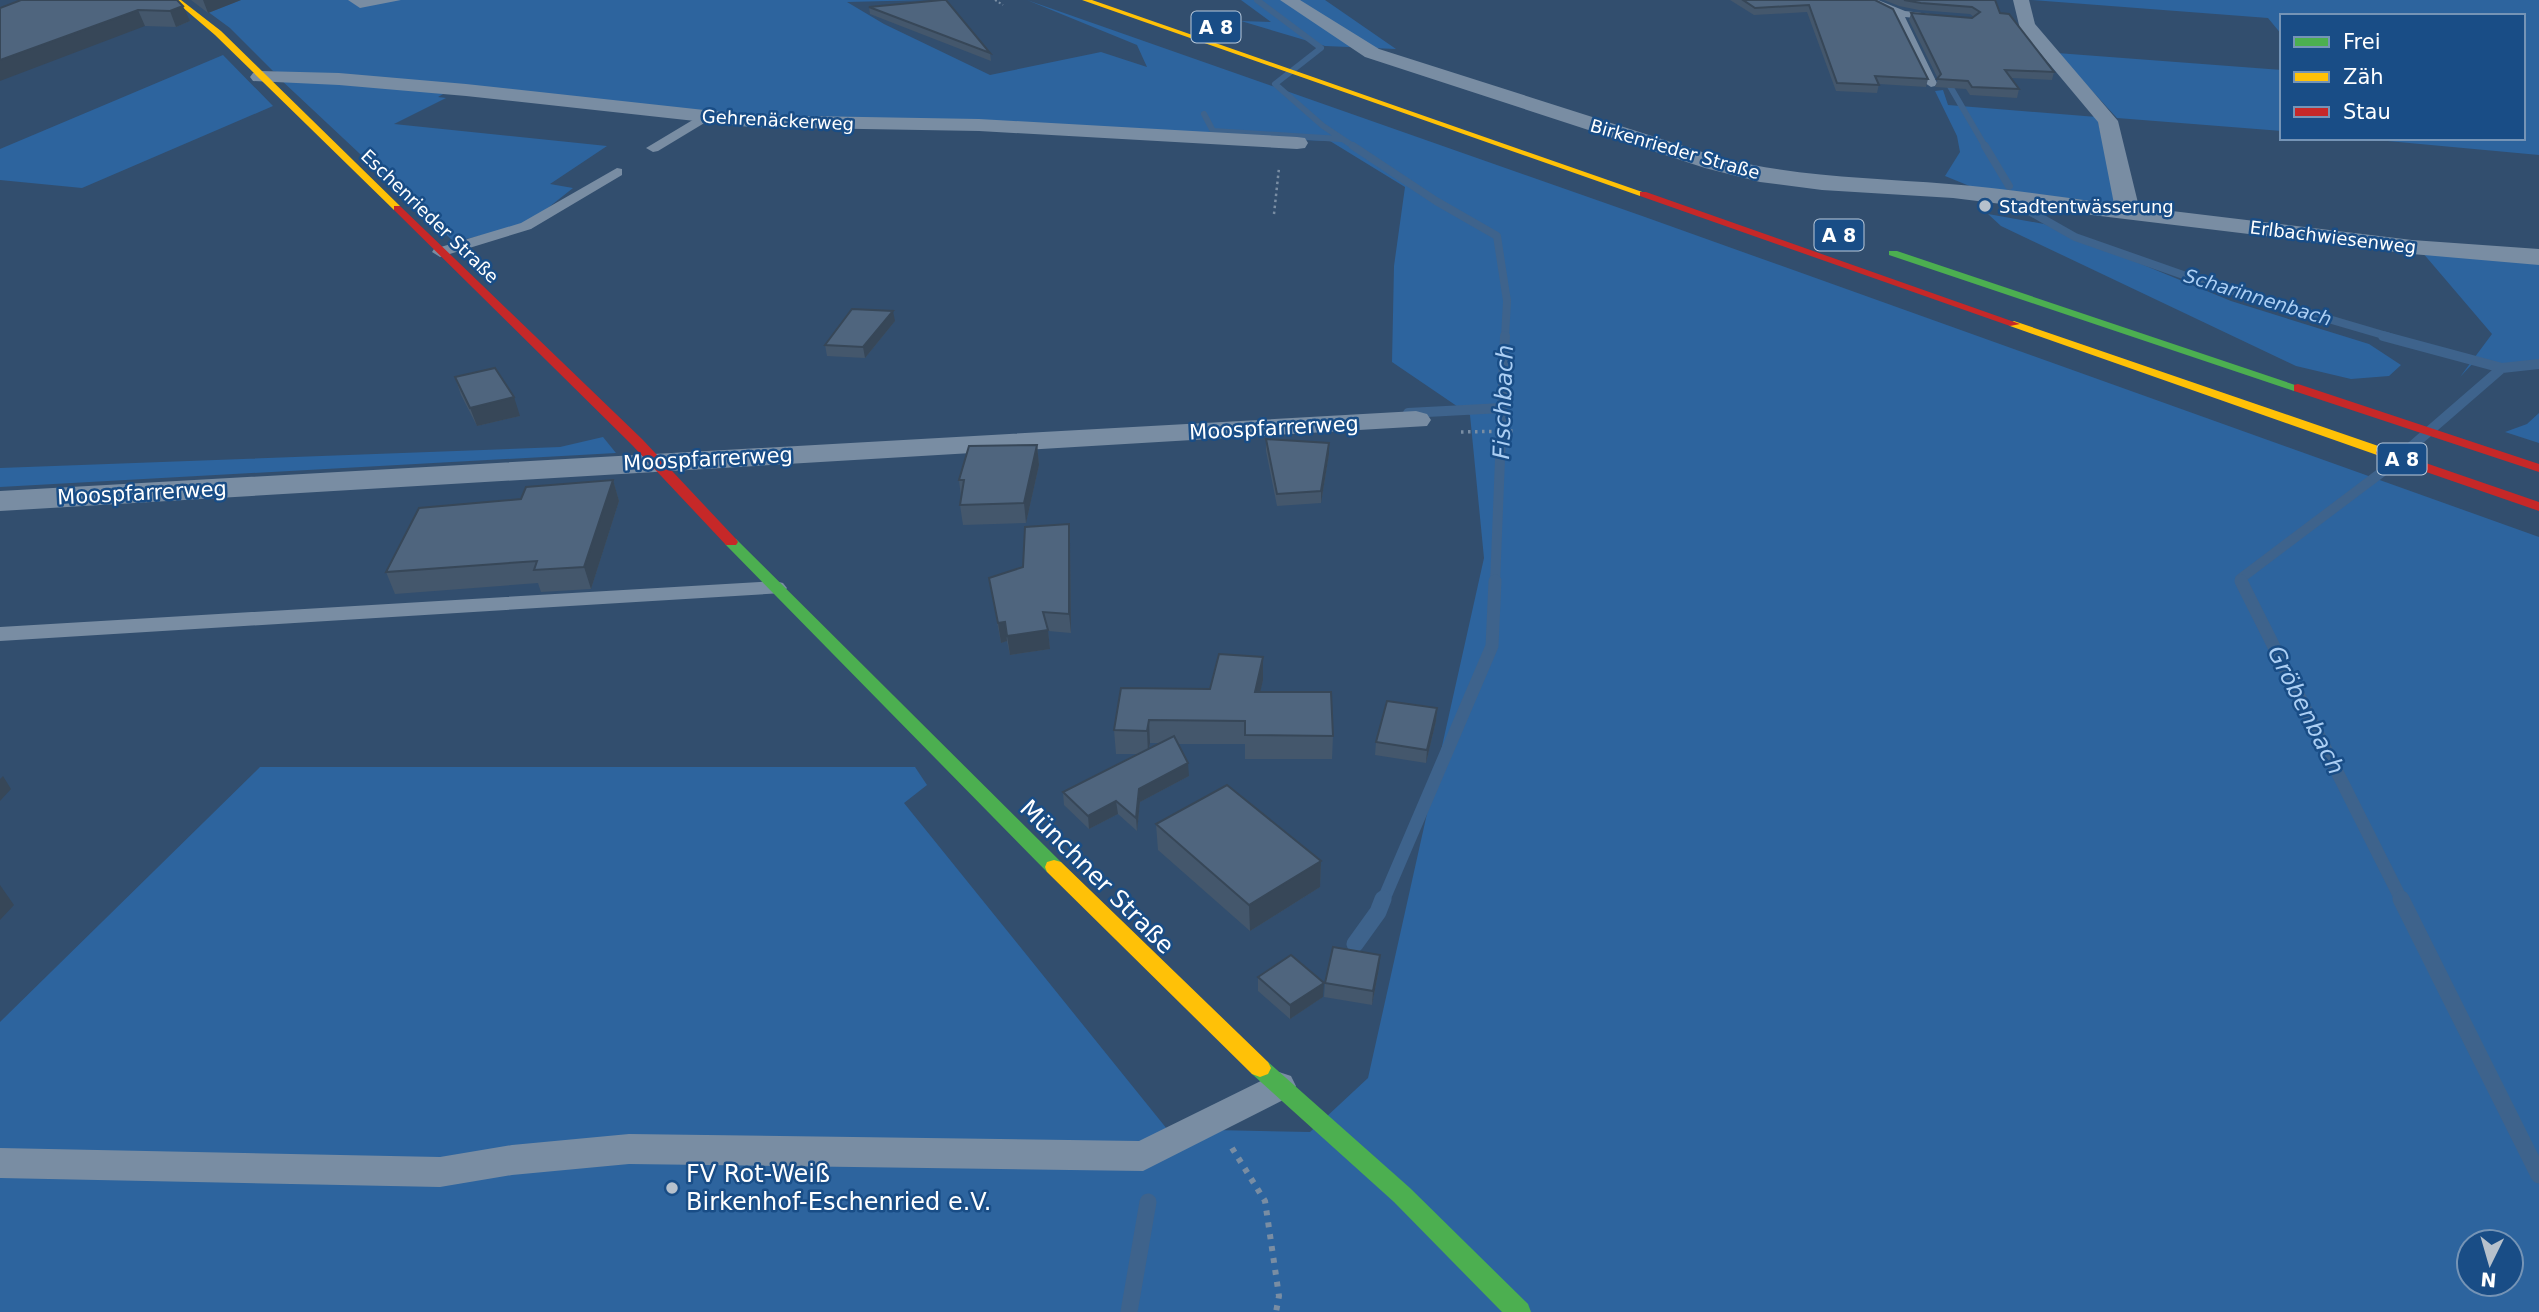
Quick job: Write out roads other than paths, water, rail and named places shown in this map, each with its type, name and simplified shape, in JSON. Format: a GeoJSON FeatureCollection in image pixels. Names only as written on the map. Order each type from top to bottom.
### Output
{"type":"FeatureCollection","features":[{"type":"Feature","properties":{"kind":"main road","name":"Eschenrieder Straße"},"geometry":{"type":"LineString","coordinates":[[177,0],[218,33],[655,462]]}},
{"type":"Feature","properties":{"kind":"main road","name":"A 8"},"geometry":{"type":"LineString","coordinates":[[1085,0],[2539,507]]}},
{"type":"Feature","properties":{"kind":"main road","name":"A 8"},"geometry":{"type":"LineString","coordinates":[[1872,246],[2539,468]]}},
{"type":"Feature","properties":{"kind":"main road","name":"Münchner Straße"},"geometry":{"type":"LineString","coordinates":[[655,462],[775,588],[1113,927],[1279,1086],[1402,1195],[1519,1312]]}},
{"type":"Feature","properties":{"kind":"street","name":"Birkenrieder Straße"},"geometry":{"type":"LineString","coordinates":[[1288,0],[1372,53],[1748,172],[1822,183],[1953,191],[2128,212]]}},
{"type":"Feature","properties":{"kind":"street"},"geometry":{"type":"LineString","coordinates":[[2021,0],[2026,25],[2108,121],[2128,212]]}},
{"type":"Feature","properties":{"kind":"street","name":"Gehrenäckerweg"},"geometry":{"type":"LineString","coordinates":[[260,77],[325,78],[466,90],[787,123],[979,125],[1289,143]]}},
{"type":"Feature","properties":{"kind":"street","name":"Erlbachwiesenweg"},"geometry":{"type":"LineString","coordinates":[[2128,212],[2412,247],[2539,257]]}},
{"type":"Feature","properties":{"kind":"street","name":"Moospfarrerweg"},"geometry":{"type":"LineString","coordinates":[[0,501],[1416,420]]}},
{"type":"Feature","properties":{"kind":"lane"},"geometry":{"type":"LineString","coordinates":[[353,0],[360,5],[396,0]]}},
{"type":"Feature","properties":{"kind":"lane"},"geometry":{"type":"LineString","coordinates":[[1870,0],[1900,14],[1958,19]]}},
{"type":"Feature","properties":{"kind":"lane"},"geometry":{"type":"LineString","coordinates":[[1900,14],[1931,83]]}},
{"type":"Feature","properties":{"kind":"lane"},"geometry":{"type":"LineString","coordinates":[[653,148],[706,116]]}},
{"type":"Feature","properties":{"kind":"lane"},"geometry":{"type":"LineString","coordinates":[[440,252],[526,226],[617,172]]}},
{"type":"Feature","properties":{"kind":"lane"},"geometry":{"type":"LineString","coordinates":[[0,635],[775,588]]}},
{"type":"Feature","properties":{"kind":"lane"},"geometry":{"type":"LineString","coordinates":[[0,1163],[440,1172],[509,1167],[629,1149],[1143,1156],[1279,1086]]}},
{"type":"Feature","properties":{"kind":"waterway","name":"Fischbach"},"geometry":{"type":"LineString","coordinates":[[1257,0],[1321,48],[1275,84],[1323,126],[1353,146]]}},
{"type":"Feature","properties":{"kind":"waterway","name":"Scharinnenbach"},"geometry":{"type":"LineString","coordinates":[[1944,76],[1986,148]]}},
{"type":"Feature","properties":{"kind":"waterway"},"geometry":{"type":"LineString","coordinates":[[1204,114],[1213,131],[1340,139]]}},
{"type":"Feature","properties":{"kind":"waterway","name":"Fischbach"},"geometry":{"type":"LineString","coordinates":[[1353,146],[1436,201],[1497,236],[1507,301],[1505,337]]}},
{"type":"Feature","properties":{"kind":"waterway","name":"Scharinnenbach"},"geometry":{"type":"LineString","coordinates":[[1985,146],[2009,186]]}},
{"type":"Feature","properties":{"kind":"waterway","name":"Scharinnenbach"},"geometry":{"type":"LineString","coordinates":[[2022,207],[2075,237],[2206,283],[2390,337]]}},
{"type":"Feature","properties":{"kind":"waterway","name":"Fischbach"},"geometry":{"type":"LineString","coordinates":[[1495,583],[1505,336]]}},
{"type":"Feature","properties":{"kind":"waterway","name":"Scharinnenbach"},"geometry":{"type":"LineString","coordinates":[[2383,336],[2502,368]]}},
{"type":"Feature","properties":{"kind":"waterway","name":"Gröbenbach"},"geometry":{"type":"LineString","coordinates":[[2502,368],[2539,364]]}},
{"type":"Feature","properties":{"kind":"waterway","name":"Gröbenbach"},"geometry":{"type":"LineString","coordinates":[[2241,581],[2240,579],[2382,472],[2502,368]]}},
{"type":"Feature","properties":{"kind":"waterway"},"geometry":{"type":"LineString","coordinates":[[1408,413],[1502,408]]}},
{"type":"Feature","properties":{"kind":"waterway","name":"Fischbach"},"geometry":{"type":"LineString","coordinates":[[1383,901],[1492,646],[1495,581]]}},
{"type":"Feature","properties":{"kind":"waterway","name":"Gröbenbach"},"geometry":{"type":"LineString","coordinates":[[2241,581],[2402,901]]}},
{"type":"Feature","properties":{"kind":"waterway","name":"Fischbach"},"geometry":{"type":"LineString","coordinates":[[1355,944],[1378,912],[1383,899]]}},
{"type":"Feature","properties":{"kind":"waterway","name":"Gröbenbach"},"geometry":{"type":"LineString","coordinates":[[2402,901],[2539,1175]]}},
{"type":"Feature","properties":{"kind":"waterway","name":"Fischbach"},"geometry":{"type":"LineString","coordinates":[[1129,1312],[1148,1202]]}},
{"type":"Feature","properties":{"kind":"place","name":"Stadtentwässerung"},"geometry":{"type":"Point","coordinates":[1985,206]}},
{"type":"Feature","properties":{"kind":"place","name":"FV Rot-Weiß Birkenhof-Eschenried e.V."},"geometry":{"type":"Point","coordinates":[672,1188]}}]}
